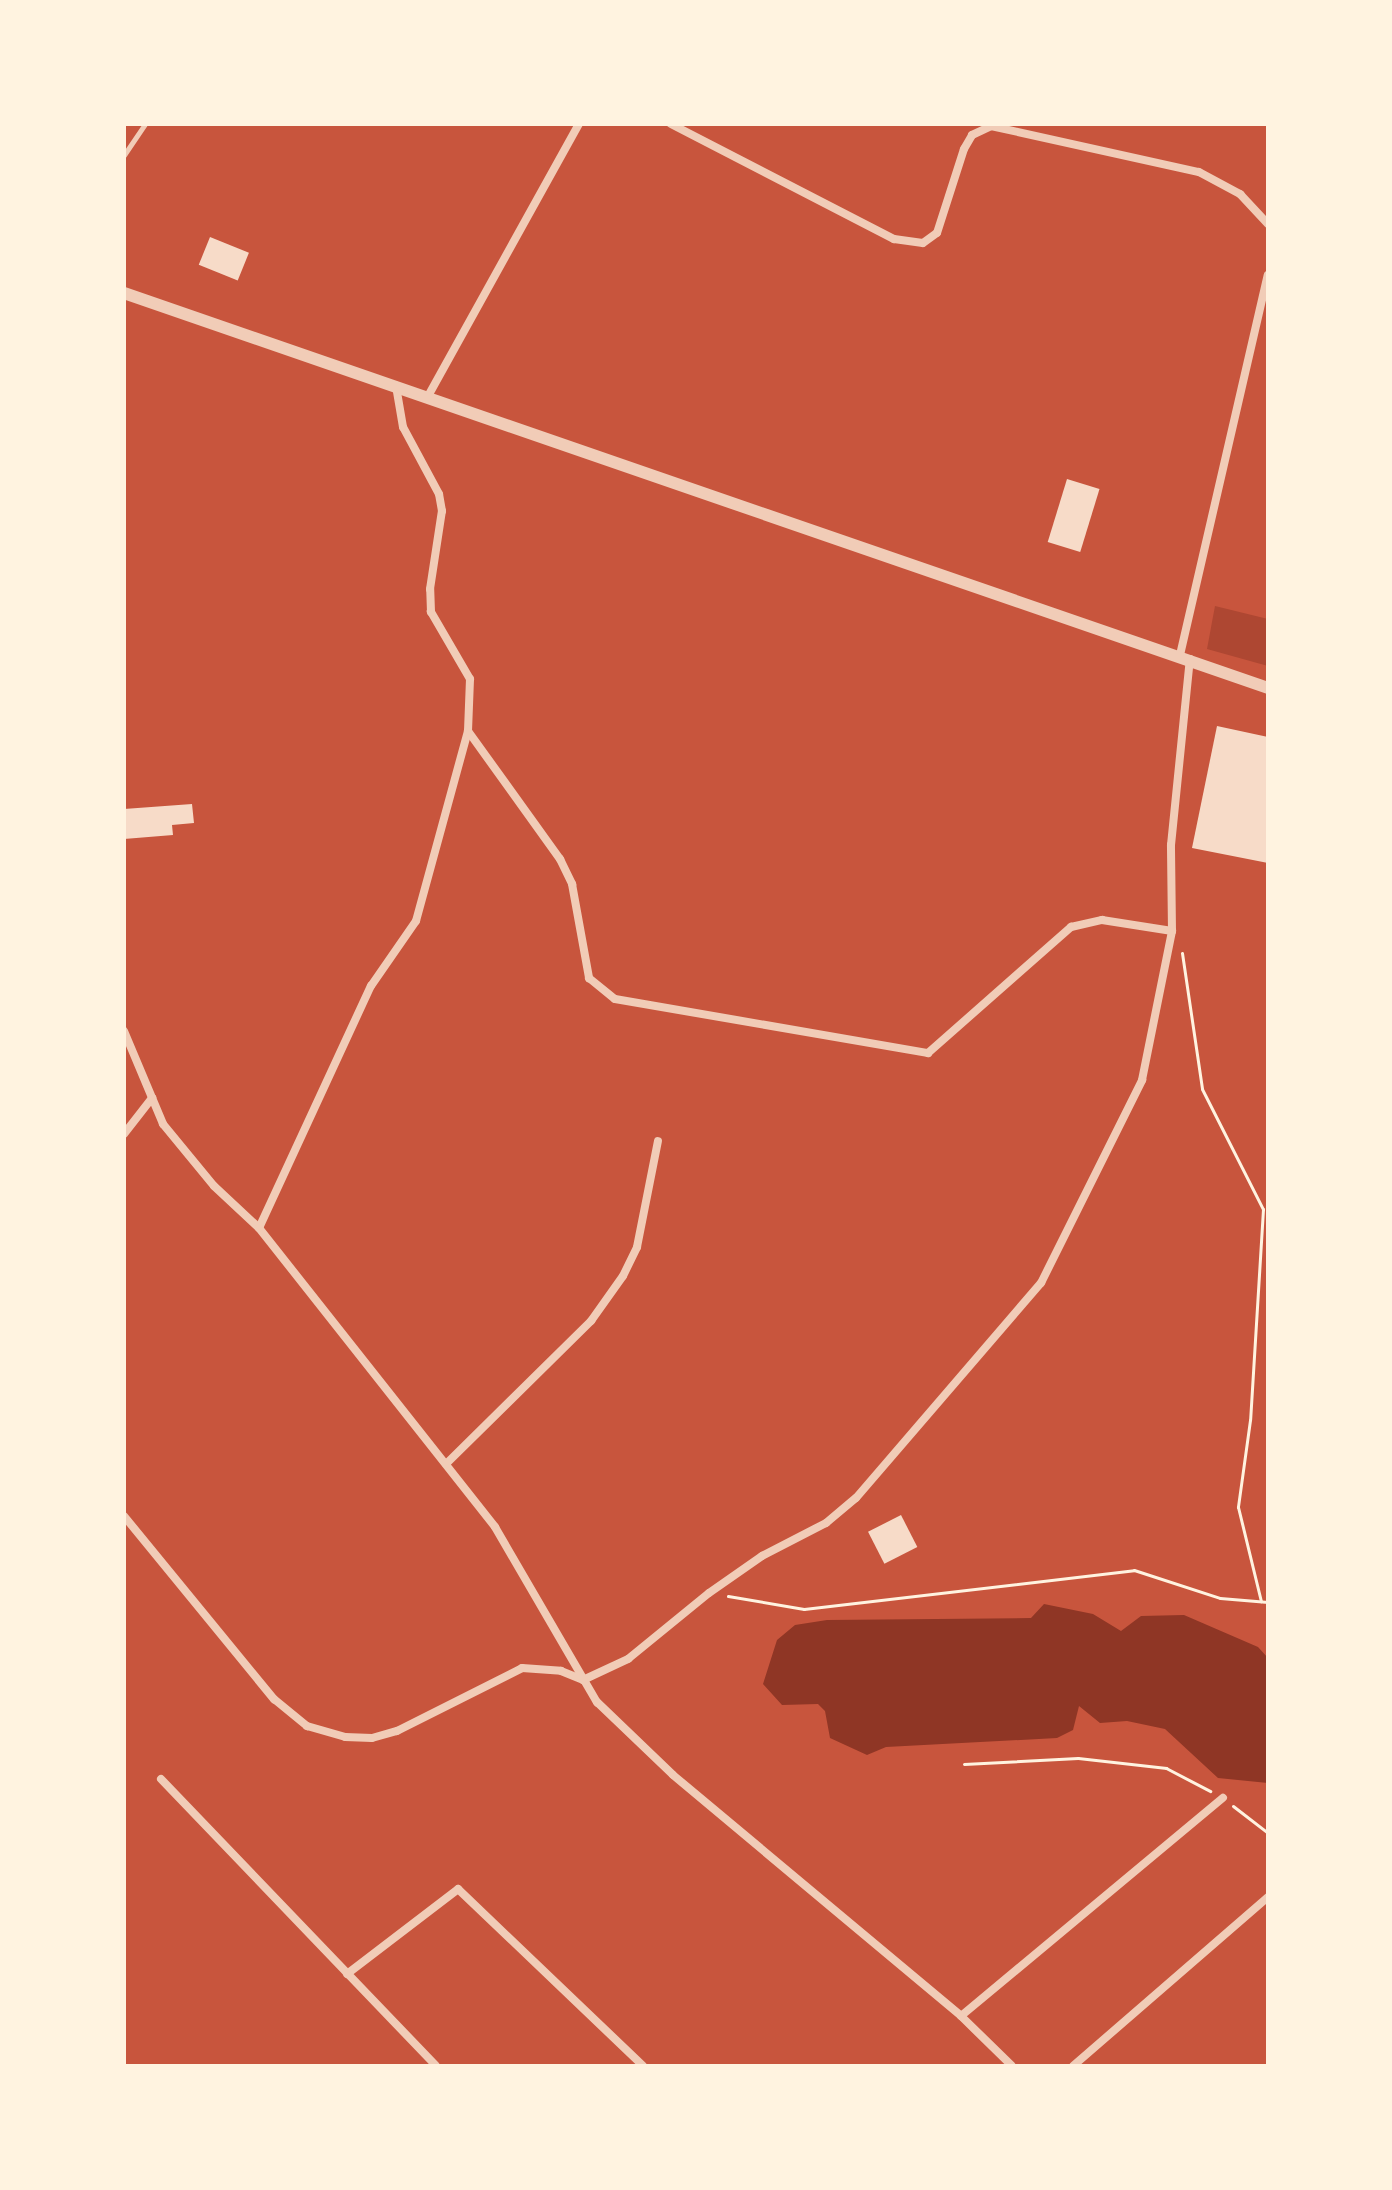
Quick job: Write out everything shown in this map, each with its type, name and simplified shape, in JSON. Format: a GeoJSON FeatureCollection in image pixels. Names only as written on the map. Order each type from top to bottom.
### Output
{"type":"FeatureCollection","features":[{"type":"Feature","properties":{"kind":"street"},"geometry":{"type":"LineString","coordinates":[[427,398],[579,124]]}},
{"type":"Feature","properties":{"kind":"street"},"geometry":{"type":"LineString","coordinates":[[671,124],[894,239],[923,243],[937,233],[964,149],[972,135],[991,126],[1199,172],[1240,194],[1268,224]]}},
{"type":"Feature","properties":{"kind":"street"},"geometry":{"type":"LineString","coordinates":[[124,1516],[274,1699],[307,1726],[345,1737],[372,1738],[397,1731],[522,1668],[561,1671],[583,1680],[628,1659],[709,1593],[762,1556],[826,1523],[856,1498],[1041,1283],[1142,1080],[1172,935],[1171,845],[1185,657],[1268,275]]}},
{"type":"Feature","properties":{"kind":"street"},"geometry":{"type":"LineString","coordinates":[[124,293],[1268,688]]}},
{"type":"Feature","properties":{"kind":"street"},"geometry":{"type":"LineString","coordinates":[[259,1228],[371,986],[416,921],[468,731],[470,679],[431,612],[430,589],[442,511],[439,494],[403,427],[396,386]]}},
{"type":"Feature","properties":{"kind":"street"},"geometry":{"type":"LineString","coordinates":[[468,731],[560,859],[572,884],[589,978],[615,999],[928,1053],[1071,927],[1102,920],[1172,935]]}},
{"type":"Feature","properties":{"kind":"street"},"geometry":{"type":"LineString","coordinates":[[124,1031],[152,1098],[183,1152],[259,1228],[327,1321],[495,1527],[597,1702],[673,1775],[961,2016],[1012,2066]]}},
{"type":"Feature","properties":{"kind":"street"},"geometry":{"type":"LineString","coordinates":[[124,1134],[152,1098]]}},
{"type":"Feature","properties":{"kind":"street"},"geometry":{"type":"LineString","coordinates":[[446,1464],[591,1321],[623,1276],[637,1247],[658,1141]]}},
{"type":"Feature","properties":{"kind":"street"},"geometry":{"type":"LineString","coordinates":[[161,1779],[436,2066]]}},
{"type":"Feature","properties":{"kind":"street"},"geometry":{"type":"LineString","coordinates":[[961,2016],[1223,1798]]}},
{"type":"Feature","properties":{"kind":"street"},"geometry":{"type":"LineString","coordinates":[[347,1974],[458,1889],[643,2066]]}},
{"type":"Feature","properties":{"kind":"street"},"geometry":{"type":"LineString","coordinates":[[1073,2066],[1268,1897]]}},
{"type":"Feature","properties":{"kind":"lane"},"geometry":{"type":"LineString","coordinates":[[124,155],[145,124]]}},
{"type":"Feature","properties":{"kind":"path"},"geometry":{"type":"LineString","coordinates":[[1172,935],[1181,946],[1202,1089],[1263,1209],[1250,1420],[1238,1507],[1261,1601]]}},
{"type":"Feature","properties":{"kind":"path"},"geometry":{"type":"LineString","coordinates":[[709,1593],[804,1609],[1134,1570],[1220,1598],[1268,1602]]}},
{"type":"Feature","properties":{"kind":"path"},"geometry":{"type":"LineString","coordinates":[[964,1764],[1078,1758],[1166,1768],[1223,1798],[1268,1833]]}},
{"type":"Feature","properties":{"kind":"shaded area"},"geometry":{"type":"Polygon","coordinates":[[[1215,606],[1268,619],[1268,666],[1207,649],[1215,606]]]}},
{"type":"Feature","properties":{"kind":"shaded area"},"geometry":{"type":"Polygon","coordinates":[[[1044,1604],[1093,1614],[1121,1631],[1141,1616],[1184,1615],[1258,1647],[1268,1658],[1268,1783],[1218,1778],[1165,1729],[1127,1721],[1100,1723],[1079,1706],[1073,1730],[1057,1738],[886,1747],[867,1755],[830,1738],[825,1711],[818,1704],[782,1705],[763,1684],[777,1640],[795,1625],[827,1620],[1031,1618],[1044,1604]]]}},
{"type":"Feature","properties":{"kind":"building"},"geometry":{"type":"Polygon","coordinates":[[[210,237],[249,253],[238,281],[199,265],[210,237]]]}},
{"type":"Feature","properties":{"kind":"building"},"geometry":{"type":"Polygon","coordinates":[[[1067,479],[1100,489],[1080,552],[1048,542],[1067,479]]]}},
{"type":"Feature","properties":{"kind":"building"},"geometry":{"type":"Polygon","coordinates":[[[1217,726],[1268,737],[1268,863],[1192,848],[1217,726]]]}},
{"type":"Feature","properties":{"kind":"building"},"geometry":{"type":"Polygon","coordinates":[[[192,804],[194,823],[172,825],[173,835],[124,839],[124,809],[192,804]]]}},
{"type":"Feature","properties":{"kind":"building"},"geometry":{"type":"Polygon","coordinates":[[[901,1515],[917,1547],[884,1564],[868,1532],[901,1515]]]}}]}
